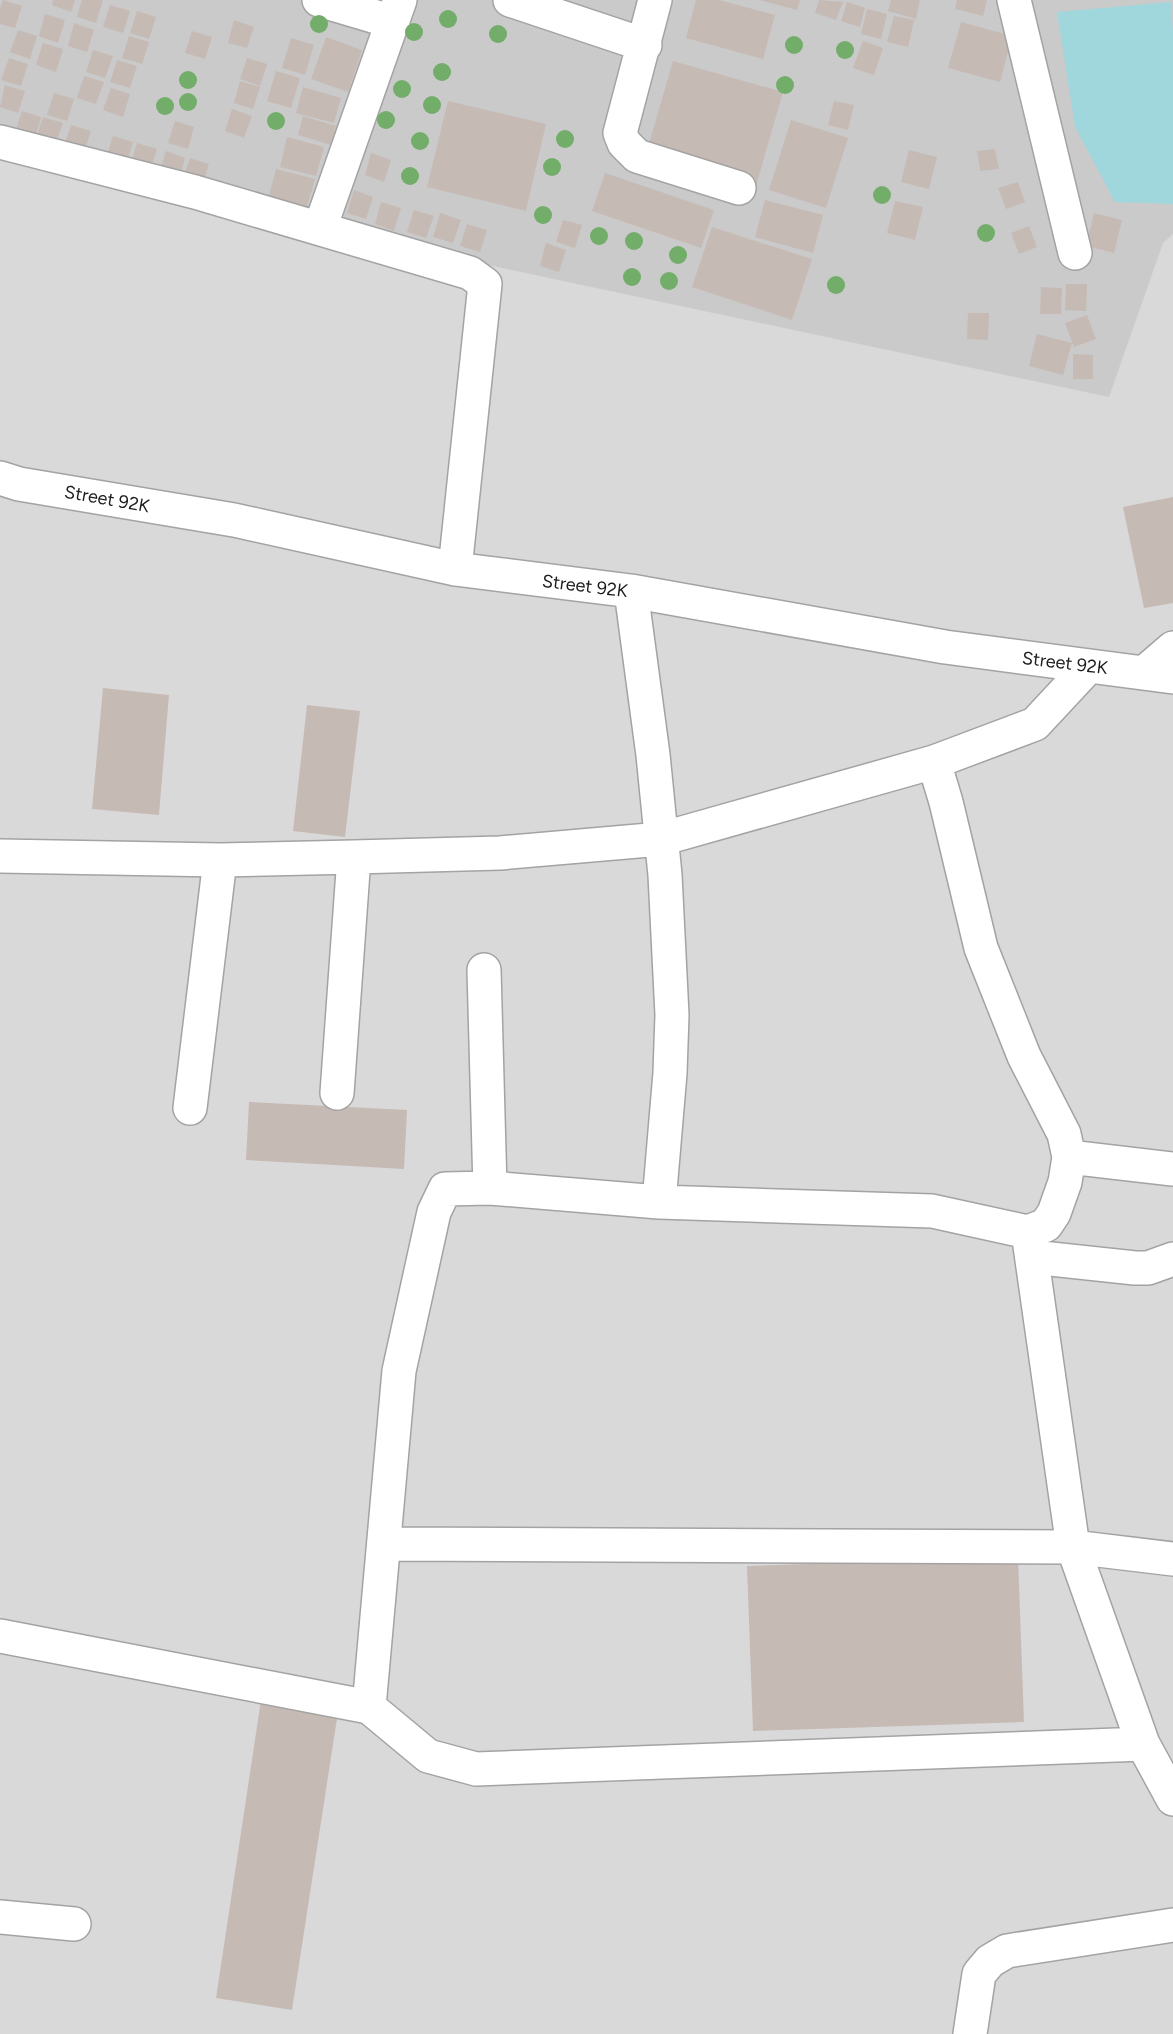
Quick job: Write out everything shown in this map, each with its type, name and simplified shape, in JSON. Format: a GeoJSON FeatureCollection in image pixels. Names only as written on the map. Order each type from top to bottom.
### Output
{"type":"FeatureCollection","features":[{"type":"Feature","properties":{"kind":"street"},"geometry":{"type":"LineString","coordinates":[[319,0],[397,11],[320,228]]}},
{"type":"Feature","properties":{"kind":"street"},"geometry":{"type":"LineString","coordinates":[[510,0],[645,45]]}},
{"type":"Feature","properties":{"kind":"street"},"geometry":{"type":"LineString","coordinates":[[655,0],[620,133],[624,143],[637,156],[739,188]]}},
{"type":"Feature","properties":{"kind":"street"},"geometry":{"type":"LineString","coordinates":[[1014,0],[1075,253]]}},
{"type":"Feature","properties":{"kind":"street"},"geometry":{"type":"LineString","coordinates":[[0,142],[195,192],[320,228],[470,273],[485,284],[455,569]]}},
{"type":"Feature","properties":{"kind":"street","name":"Street 92K"},"geometry":{"type":"LineString","coordinates":[[0,478],[20,484],[234,520],[455,569],[631,591],[945,647],[1158,675]]}},
{"type":"Feature","properties":{"kind":"street"},"geometry":{"type":"LineString","coordinates":[[631,591],[653,755],[665,875],[672,1015],[670,1073],[659,1202]]}},
{"type":"Feature","properties":{"kind":"street"},"geometry":{"type":"LineString","coordinates":[[1158,675],[1173,648]]}},
{"type":"Feature","properties":{"kind":"street"},"geometry":{"type":"LineString","coordinates":[[0,856],[220,860],[354,857],[500,853],[661,839],[934,762],[1035,724],[1089,666]]}},
{"type":"Feature","properties":{"kind":"street"},"geometry":{"type":"LineString","coordinates":[[934,762],[949,813],[981,948],[1024,1056],[1064,1134],[1069,1157],[1065,1182],[1054,1213],[1030,1245],[1073,1547],[1143,1744],[1173,1799]]}},
{"type":"Feature","properties":{"kind":"street"},"geometry":{"type":"LineString","coordinates":[[337,1093],[354,857]]}},
{"type":"Feature","properties":{"kind":"street"},"geometry":{"type":"LineString","coordinates":[[190,1108],[220,860]]}},
{"type":"Feature","properties":{"kind":"street"},"geometry":{"type":"LineString","coordinates":[[484,970],[490,1188]]}},
{"type":"Feature","properties":{"kind":"street"},"geometry":{"type":"LineString","coordinates":[[1069,1157],[1173,1169]]}},
{"type":"Feature","properties":{"kind":"street"},"geometry":{"type":"LineString","coordinates":[[369,1707],[399,1371],[434,1212],[445,1189],[490,1188],[659,1202],[932,1212],[1030,1245],[1135,1268],[1148,1268],[1173,1259]]}},
{"type":"Feature","properties":{"kind":"street"},"geometry":{"type":"LineString","coordinates":[[384,1544],[1073,1547],[1173,1559]]}},
{"type":"Feature","properties":{"kind":"street"},"geometry":{"type":"LineString","coordinates":[[0,1636],[369,1707],[428,1756],[476,1769],[1143,1744]]}},
{"type":"Feature","properties":{"kind":"street"},"geometry":{"type":"LineString","coordinates":[[0,1917],[74,1924]]}},
{"type":"Feature","properties":{"kind":"street"},"geometry":{"type":"LineString","coordinates":[[969,2034],[979,1974],[990,1960],[1006,1951],[1173,1925]]}},
{"type":"Feature","properties":{"kind":"shaded area"},"geometry":{"type":"Polygon","coordinates":[[[0,0],[1173,0],[1173,2034],[0,2034],[0,0]]]}},
{"type":"Feature","properties":{"kind":"shaded area"},"geometry":{"type":"Polygon","coordinates":[[[0,0],[1173,0],[1173,234],[1163,243],[1109,397],[493,266],[340,219],[0,138],[0,0]]]}},
{"type":"Feature","properties":{"kind":"water"},"geometry":{"type":"Polygon","coordinates":[[[1171,2],[1173,204],[1115,202],[1075,127],[1057,12],[1171,2]]]}},
{"type":"Feature","properties":{"kind":"building"},"geometry":{"type":"Polygon","coordinates":[[[3,0],[22,6],[15,28],[0,24],[0,8],[3,0]]]}},
{"type":"Feature","properties":{"kind":"building"},"geometry":{"type":"Polygon","coordinates":[[[53,0],[75,0],[71,12],[52,5],[53,0]]]}},
{"type":"Feature","properties":{"kind":"building"},"geometry":{"type":"Polygon","coordinates":[[[82,0],[103,0],[96,23],[77,17],[82,0]]]}},
{"type":"Feature","properties":{"kind":"building"},"geometry":{"type":"Polygon","coordinates":[[[696,0],[719,0],[775,15],[763,59],[686,38],[696,0]]]}},
{"type":"Feature","properties":{"kind":"building"},"geometry":{"type":"Polygon","coordinates":[[[759,0],[800,0],[797,10],[759,0]]]}},
{"type":"Feature","properties":{"kind":"building"},"geometry":{"type":"Polygon","coordinates":[[[819,0],[843,2],[836,20],[815,13],[819,0]]]}},
{"type":"Feature","properties":{"kind":"building"},"geometry":{"type":"Polygon","coordinates":[[[891,0],[920,0],[916,19],[888,11],[891,0]]]}},
{"type":"Feature","properties":{"kind":"building"},"geometry":{"type":"Polygon","coordinates":[[[957,0],[987,0],[983,16],[955,9],[957,0]]]}},
{"type":"Feature","properties":{"kind":"building"},"geometry":{"type":"Polygon","coordinates":[[[847,2],[865,8],[860,27],[841,21],[847,2]]]}},
{"type":"Feature","properties":{"kind":"building"},"geometry":{"type":"Polygon","coordinates":[[[110,5],[130,11],[123,33],[103,27],[110,5]]]}},
{"type":"Feature","properties":{"kind":"building"},"geometry":{"type":"Polygon","coordinates":[[[867,9],[887,14],[881,39],[861,34],[867,9]]]}},
{"type":"Feature","properties":{"kind":"building"},"geometry":{"type":"Polygon","coordinates":[[[137,11],[156,17],[149,39],[130,33],[137,11]]]}},
{"type":"Feature","properties":{"kind":"building"},"geometry":{"type":"Polygon","coordinates":[[[45,14],[65,20],[58,43],[39,36],[45,14]]]}},
{"type":"Feature","properties":{"kind":"building"},"geometry":{"type":"Polygon","coordinates":[[[894,16],[914,20],[908,47],[887,42],[894,16]]]}},
{"type":"Feature","properties":{"kind":"building"},"geometry":{"type":"Polygon","coordinates":[[[234,20],[254,27],[247,48],[228,43],[234,20]]]}},
{"type":"Feature","properties":{"kind":"building"},"geometry":{"type":"Polygon","coordinates":[[[961,22],[1012,36],[1000,82],[948,68],[961,22]]]}},
{"type":"Feature","properties":{"kind":"building"},"geometry":{"type":"Polygon","coordinates":[[[74,23],[94,30],[87,52],[68,46],[74,23]]]}},
{"type":"Feature","properties":{"kind":"building"},"geometry":{"type":"Polygon","coordinates":[[[18,30],[37,36],[30,59],[10,52],[18,30]]]}},
{"type":"Feature","properties":{"kind":"building"},"geometry":{"type":"Polygon","coordinates":[[[192,31],[212,37],[205,59],[185,53],[192,31]]]}},
{"type":"Feature","properties":{"kind":"building"},"geometry":{"type":"Polygon","coordinates":[[[129,36],[149,42],[142,64],[122,58],[129,36]]]}},
{"type":"Feature","properties":{"kind":"building"},"geometry":{"type":"Polygon","coordinates":[[[326,37],[362,50],[348,92],[311,79],[326,37]]]}},
{"type":"Feature","properties":{"kind":"building"},"geometry":{"type":"Polygon","coordinates":[[[291,38],[314,45],[305,75],[282,68],[291,38]]]}},
{"type":"Feature","properties":{"kind":"building"},"geometry":{"type":"Polygon","coordinates":[[[863,41],[883,48],[874,75],[853,68],[863,41]]]}},
{"type":"Feature","properties":{"kind":"building"},"geometry":{"type":"Polygon","coordinates":[[[43,43],[63,49],[56,72],[36,65],[43,43]]]}},
{"type":"Feature","properties":{"kind":"building"},"geometry":{"type":"Polygon","coordinates":[[[93,50],[113,56],[105,78],[86,72],[93,50]]]}},
{"type":"Feature","properties":{"kind":"building"},"geometry":{"type":"Polygon","coordinates":[[[9,58],[28,64],[21,86],[1,80],[9,58]]]}},
{"type":"Feature","properties":{"kind":"building"},"geometry":{"type":"Polygon","coordinates":[[[247,58],[267,64],[260,86],[240,79],[247,58]]]}},
{"type":"Feature","properties":{"kind":"building"},"geometry":{"type":"Polygon","coordinates":[[[117,60],[137,66],[130,88],[110,82],[117,60]]]}},
{"type":"Feature","properties":{"kind":"building"},"geometry":{"type":"Polygon","coordinates":[[[673,61],[783,92],[756,186],[646,154],[673,61]]]}},
{"type":"Feature","properties":{"kind":"building"},"geometry":{"type":"Polygon","coordinates":[[[276,71],[300,78],[291,108],[267,101],[276,71]]]}},
{"type":"Feature","properties":{"kind":"building"},"geometry":{"type":"Polygon","coordinates":[[[84,76],[104,82],[96,104],[77,98],[84,76]]]}},
{"type":"Feature","properties":{"kind":"building"},"geometry":{"type":"Polygon","coordinates":[[[240,81],[260,87],[253,109],[234,103],[240,81]]]}},
{"type":"Feature","properties":{"kind":"building"},"geometry":{"type":"Polygon","coordinates":[[[5,85],[25,91],[18,113],[0,107],[5,85]]]}},
{"type":"Feature","properties":{"kind":"building"},"geometry":{"type":"Polygon","coordinates":[[[303,87],[341,98],[334,123],[296,113],[303,87]]]}},
{"type":"Feature","properties":{"kind":"building"},"geometry":{"type":"Polygon","coordinates":[[[111,88],[130,94],[123,117],[103,110],[111,88]]]}},
{"type":"Feature","properties":{"kind":"building"},"geometry":{"type":"Polygon","coordinates":[[[54,93],[74,99],[67,121],[47,115],[54,93]]]}},
{"type":"Feature","properties":{"kind":"building"},"geometry":{"type":"Polygon","coordinates":[[[448,101],[546,124],[526,211],[427,187],[448,101]]]}},
{"type":"Feature","properties":{"kind":"building"},"geometry":{"type":"Polygon","coordinates":[[[834,101],[854,105],[848,130],[828,125],[834,101]]]}},
{"type":"Feature","properties":{"kind":"building"},"geometry":{"type":"Polygon","coordinates":[[[232,109],[252,116],[244,138],[225,131],[232,109]]]}},
{"type":"Feature","properties":{"kind":"building"},"geometry":{"type":"Polygon","coordinates":[[[22,111],[41,117],[35,139],[15,133],[22,111]]]}},
{"type":"Feature","properties":{"kind":"building"},"geometry":{"type":"Polygon","coordinates":[[[303,116],[336,126],[331,145],[298,135],[303,116]]]}},
{"type":"Feature","properties":{"kind":"building"},"geometry":{"type":"Polygon","coordinates":[[[43,117],[63,123],[55,145],[36,139],[43,117]]]}},
{"type":"Feature","properties":{"kind":"building"},"geometry":{"type":"Polygon","coordinates":[[[791,120],[848,138],[826,208],[769,190],[791,120]]]}},
{"type":"Feature","properties":{"kind":"building"},"geometry":{"type":"Polygon","coordinates":[[[175,121],[194,127],[188,149],[168,143],[175,121]]]}},
{"type":"Feature","properties":{"kind":"building"},"geometry":{"type":"Polygon","coordinates":[[[71,125],[91,131],[84,153],[64,146],[71,125]]]}},
{"type":"Feature","properties":{"kind":"building"},"geometry":{"type":"Polygon","coordinates":[[[113,136],[133,142],[126,164],[106,158],[113,136]]]}},
{"type":"Feature","properties":{"kind":"building"},"geometry":{"type":"Polygon","coordinates":[[[287,137],[324,147],[316,176],[280,167],[287,137]]]}},
{"type":"Feature","properties":{"kind":"building"},"geometry":{"type":"Polygon","coordinates":[[[137,143],[157,149],[150,171],[130,166],[137,143]]]}},
{"type":"Feature","properties":{"kind":"building"},"geometry":{"type":"Polygon","coordinates":[[[995,149],[999,169],[980,171],[977,151],[995,149]]]}},
{"type":"Feature","properties":{"kind":"building"},"geometry":{"type":"Polygon","coordinates":[[[909,150],[937,157],[929,189],[901,182],[909,150]]]}},
{"type":"Feature","properties":{"kind":"building"},"geometry":{"type":"Polygon","coordinates":[[[166,151],[185,158],[179,180],[159,174],[166,151]]]}},
{"type":"Feature","properties":{"kind":"building"},"geometry":{"type":"Polygon","coordinates":[[[371,153],[391,160],[384,182],[365,175],[371,153]]]}},
{"type":"Feature","properties":{"kind":"building"},"geometry":{"type":"Polygon","coordinates":[[[190,158],[209,164],[202,186],[182,180],[190,158]]]}},
{"type":"Feature","properties":{"kind":"building"},"geometry":{"type":"Polygon","coordinates":[[[276,169],[315,179],[306,210],[268,199],[276,169]]]}},
{"type":"Feature","properties":{"kind":"building"},"geometry":{"type":"Polygon","coordinates":[[[605,173],[714,210],[701,248],[592,211],[605,173]]]}},
{"type":"Feature","properties":{"kind":"building"},"geometry":{"type":"Polygon","coordinates":[[[1018,182],[1025,202],[1006,209],[998,188],[1018,182]]]}},
{"type":"Feature","properties":{"kind":"building"},"geometry":{"type":"Polygon","coordinates":[[[354,190],[373,197],[366,219],[347,213],[354,190]]]}},
{"type":"Feature","properties":{"kind":"building"},"geometry":{"type":"Polygon","coordinates":[[[765,200],[823,215],[813,253],[755,237],[765,200]]]}},
{"type":"Feature","properties":{"kind":"building"},"geometry":{"type":"Polygon","coordinates":[[[895,201],[923,207],[915,240],[887,233],[895,201]]]}},
{"type":"Feature","properties":{"kind":"building"},"geometry":{"type":"Polygon","coordinates":[[[381,202],[401,208],[394,231],[375,224],[381,202]]]}},
{"type":"Feature","properties":{"kind":"building"},"geometry":{"type":"Polygon","coordinates":[[[414,210],[434,216],[426,238],[407,232],[414,210]]]}},
{"type":"Feature","properties":{"kind":"building"},"geometry":{"type":"Polygon","coordinates":[[[440,213],[461,220],[453,243],[433,237],[440,213]]]}},
{"type":"Feature","properties":{"kind":"building"},"geometry":{"type":"Polygon","coordinates":[[[1094,213],[1122,220],[1114,253],[1086,246],[1094,213]]]}},
{"type":"Feature","properties":{"kind":"building"},"geometry":{"type":"Polygon","coordinates":[[[563,220],[582,225],[575,248],[556,242],[563,220]]]}},
{"type":"Feature","properties":{"kind":"building"},"geometry":{"type":"Polygon","coordinates":[[[467,224],[487,230],[480,252],[460,246],[467,224]]]}},
{"type":"Feature","properties":{"kind":"building"},"geometry":{"type":"Polygon","coordinates":[[[1029,226],[1037,247],[1019,254],[1011,233],[1029,226]]]}},
{"type":"Feature","properties":{"kind":"building"},"geometry":{"type":"Polygon","coordinates":[[[712,227],[812,259],[792,320],[692,287],[712,227]]]}},
{"type":"Feature","properties":{"kind":"building"},"geometry":{"type":"Polygon","coordinates":[[[546,243],[566,250],[559,272],[540,266],[546,243]]]}},
{"type":"Feature","properties":{"kind":"building"},"geometry":{"type":"Polygon","coordinates":[[[1066,284],[1087,284],[1086,311],[1065,310],[1066,284]]]}},
{"type":"Feature","properties":{"kind":"building"},"geometry":{"type":"Polygon","coordinates":[[[1041,287],[1062,288],[1061,314],[1040,314],[1041,287]]]}},
{"type":"Feature","properties":{"kind":"building"},"geometry":{"type":"Polygon","coordinates":[[[968,313],[989,313],[988,340],[967,339],[968,313]]]}},
{"type":"Feature","properties":{"kind":"building"},"geometry":{"type":"Polygon","coordinates":[[[1087,315],[1096,339],[1074,347],[1065,323],[1087,315]]]}},
{"type":"Feature","properties":{"kind":"building"},"geometry":{"type":"Polygon","coordinates":[[[1037,334],[1072,343],[1063,375],[1029,366],[1037,334]]]}},
{"type":"Feature","properties":{"kind":"building"},"geometry":{"type":"Polygon","coordinates":[[[1073,354],[1093,355],[1093,379],[1073,379],[1073,354]]]}},
{"type":"Feature","properties":{"kind":"building"},"geometry":{"type":"Polygon","coordinates":[[[1173,497],[1173,603],[1144,608],[1123,507],[1173,497]]]}},
{"type":"Feature","properties":{"kind":"building"},"geometry":{"type":"Polygon","coordinates":[[[103,688],[169,695],[159,815],[92,809],[103,688]]]}},
{"type":"Feature","properties":{"kind":"building"},"geometry":{"type":"Polygon","coordinates":[[[307,705],[360,711],[345,837],[293,831],[307,705]]]}},
{"type":"Feature","properties":{"kind":"building"},"geometry":{"type":"Polygon","coordinates":[[[249,1102],[407,1110],[404,1169],[246,1160],[249,1102]]]}},
{"type":"Feature","properties":{"kind":"building"},"geometry":{"type":"Polygon","coordinates":[[[1018,1557],[1024,1722],[753,1731],[747,1566],[1018,1557]]]}},
{"type":"Feature","properties":{"kind":"building"},"geometry":{"type":"Polygon","coordinates":[[[261,1700],[338,1712],[292,2010],[216,1998],[261,1700]]]}}]}
